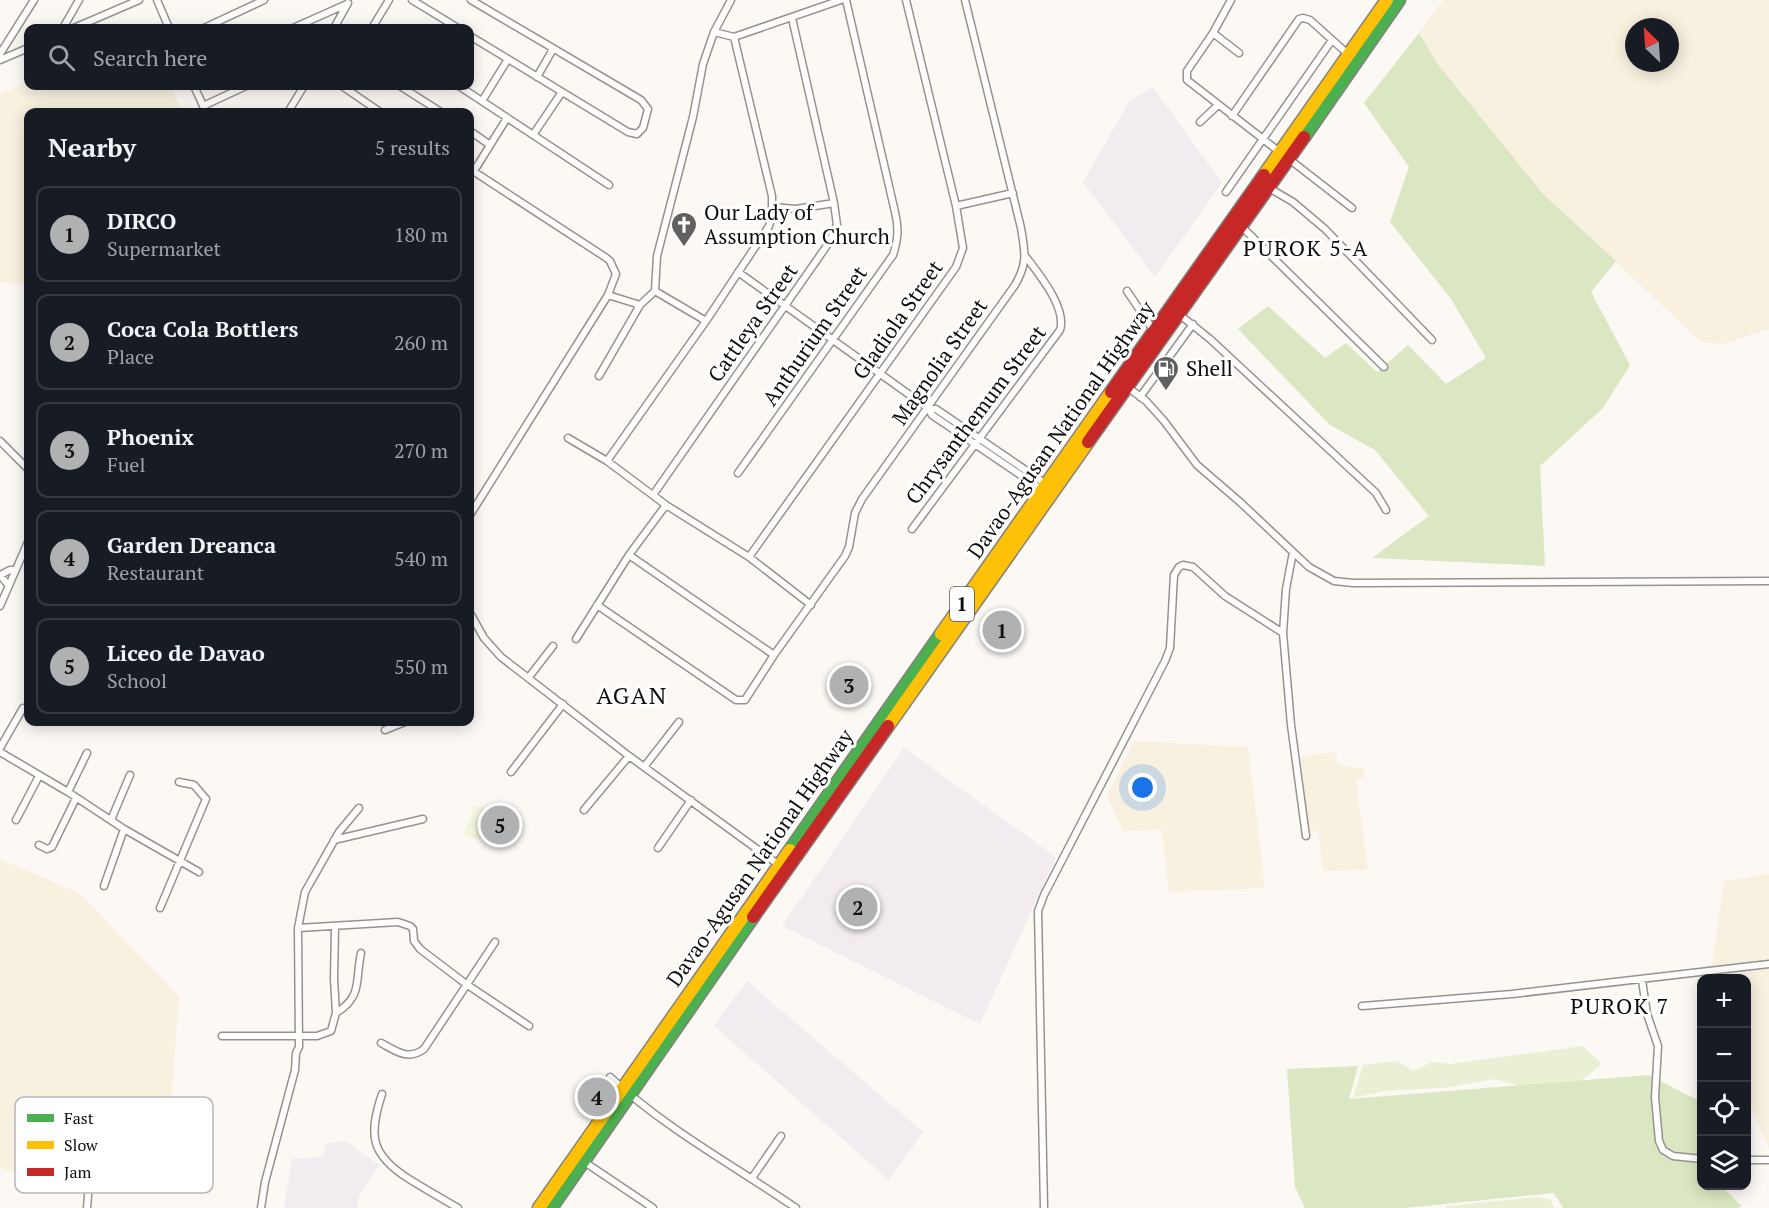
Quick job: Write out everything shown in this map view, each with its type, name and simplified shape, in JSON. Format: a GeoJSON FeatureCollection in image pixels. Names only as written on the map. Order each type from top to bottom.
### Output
{"type":"FeatureCollection","features":[{"type":"Feature","properties":{"kind":"highway","name":"Davao-Agusan National Highway"},"geometry":{"type":"LineString","coordinates":[[539,1208],[625,1091],[1123,384],[1180,315],[1242,227],[1268,187],[1284,156],[1387,0]]}},
{"type":"Feature","properties":{"kind":"highway","name":"Davao-Agusan National Highway"},"geometry":{"type":"LineString","coordinates":[[1123,384],[1154,332],[1399,0]]}},
{"type":"Feature","properties":{"kind":"highway","name":"Davao-Agusan National Highway"},"geometry":{"type":"LineString","coordinates":[[551,1208],[583,1161],[625,1091]]}},
{"type":"Feature","properties":{"kind":"street"},"geometry":{"type":"LineString","coordinates":[[0,54],[34,0]]}},
{"type":"Feature","properties":{"kind":"street"},"geometry":{"type":"LineString","coordinates":[[65,24],[79,0]]}},
{"type":"Feature","properties":{"kind":"street"},"geometry":{"type":"LineString","coordinates":[[83,24],[139,0]]}},
{"type":"Feature","properties":{"kind":"street"},"geometry":{"type":"LineString","coordinates":[[157,0],[167,24]]}},
{"type":"Feature","properties":{"kind":"street"},"geometry":{"type":"LineString","coordinates":[[213,24],[264,0]]}},
{"type":"Feature","properties":{"kind":"street"},"geometry":{"type":"LineString","coordinates":[[374,24],[389,0]]}},
{"type":"Feature","properties":{"kind":"street"},"geometry":{"type":"LineString","coordinates":[[411,0],[451,24]]}},
{"type":"Feature","properties":{"kind":"street"},"geometry":{"type":"LineString","coordinates":[[471,0],[641,100],[649,112],[641,132],[632,134],[474,38]]}},
{"type":"Feature","properties":{"kind":"street"},"geometry":{"type":"LineString","coordinates":[[599,376],[640,304],[655,291],[657,256],[693,117],[703,64],[714,32],[731,0]]}},
{"type":"Feature","properties":{"kind":"street"},"geometry":{"type":"LineString","coordinates":[[714,32],[734,37],[841,0]]}},
{"type":"Feature","properties":{"kind":"street","name":"Anthurium Street"},"geometry":{"type":"LineString","coordinates":[[738,473],[893,255],[898,236],[896,212],[846,0]]}},
{"type":"Feature","properties":{"kind":"street","name":"Gladiola Street"},"geometry":{"type":"LineString","coordinates":[[748,557],[956,267],[961,256],[963,248],[956,206],[906,0]]}},
{"type":"Feature","properties":{"kind":"street"},"geometry":{"type":"LineString","coordinates":[[965,0],[1013,193],[1026,257]]}},
{"type":"Feature","properties":{"kind":"street"},"geometry":{"type":"LineString","coordinates":[[1231,0],[1186,76],[1191,84],[1352,208]]}},
{"type":"Feature","properties":{"kind":"street"},"geometry":{"type":"LineString","coordinates":[[301,24],[348,2]]}},
{"type":"Feature","properties":{"kind":"street"},"geometry":{"type":"LineString","coordinates":[[336,24],[348,2]]}},
{"type":"Feature","properties":{"kind":"street","name":"Cattleya Street"},"geometry":{"type":"LineString","coordinates":[[653,495],[833,236],[837,225],[792,18]]}},
{"type":"Feature","properties":{"kind":"street"},"geometry":{"type":"LineString","coordinates":[[1232,116],[1299,19],[1310,20],[1349,55]]}},
{"type":"Feature","properties":{"kind":"street"},"geometry":{"type":"LineString","coordinates":[[1213,33],[1239,53]]}},
{"type":"Feature","properties":{"kind":"street"},"geometry":{"type":"LineString","coordinates":[[607,461],[706,321],[768,226],[773,207],[758,130],[734,37]]}},
{"type":"Feature","properties":{"kind":"street"},"geometry":{"type":"LineString","coordinates":[[1226,192],[1332,40]]}},
{"type":"Feature","properties":{"kind":"street"},"geometry":{"type":"LineString","coordinates":[[537,77],[553,49]]}},
{"type":"Feature","properties":{"kind":"street"},"geometry":{"type":"LineString","coordinates":[[0,60],[24,50]]}},
{"type":"Feature","properties":{"kind":"street"},"geometry":{"type":"LineString","coordinates":[[482,101],[508,59]]}},
{"type":"Feature","properties":{"kind":"street"},"geometry":{"type":"LineString","coordinates":[[196,90],[205,108]]}},
{"type":"Feature","properties":{"kind":"street"},"geometry":{"type":"LineString","coordinates":[[207,108],[239,90]]}},
{"type":"Feature","properties":{"kind":"street"},"geometry":{"type":"LineString","coordinates":[[290,108],[302,90]]}},
{"type":"Feature","properties":{"kind":"street"},"geometry":{"type":"LineString","coordinates":[[348,90],[374,108]]}},
{"type":"Feature","properties":{"kind":"street"},"geometry":{"type":"LineString","coordinates":[[406,90],[435,108]]}},
{"type":"Feature","properties":{"kind":"street"},"geometry":{"type":"LineString","coordinates":[[465,90],[609,185]]}},
{"type":"Feature","properties":{"kind":"street"},"geometry":{"type":"LineString","coordinates":[[533,135],[562,92]]}},
{"type":"Feature","properties":{"kind":"street"},"geometry":{"type":"LineString","coordinates":[[1200,122],[1218,105]]}},
{"type":"Feature","properties":{"kind":"street"},"geometry":{"type":"LineString","coordinates":[[474,167],[507,117]]}},
{"type":"Feature","properties":{"kind":"street"},"geometry":{"type":"LineString","coordinates":[[474,134],[490,145]]}},
{"type":"Feature","properties":{"kind":"street"},"geometry":{"type":"LineString","coordinates":[[474,171],[610,261],[616,274],[608,294],[474,509]]}},
{"type":"Feature","properties":{"kind":"street"},"geometry":{"type":"LineString","coordinates":[[1268,187],[1293,202],[1325,228],[1432,340]]}},
{"type":"Feature","properties":{"kind":"street"},"geometry":{"type":"LineString","coordinates":[[956,206],[1013,193]]}},
{"type":"Feature","properties":{"kind":"street"},"geometry":{"type":"LineString","coordinates":[[773,207],[796,209],[834,204]]}},
{"type":"Feature","properties":{"kind":"street"},"geometry":{"type":"LineString","coordinates":[[1242,227],[1384,367]]}},
{"type":"Feature","properties":{"kind":"street","name":"Magnolia Street"},"geometry":{"type":"LineString","coordinates":[[597,605],[736,700],[745,700],[774,655],[845,556],[849,547],[852,522],[862,499],[1015,285],[1026,257]]}},
{"type":"Feature","properties":{"kind":"street","name":"Chrysanthemum Street"},"geometry":{"type":"LineString","coordinates":[[912,529],[1060,330],[1062,323],[1058,306],[1040,275],[1026,257]]}},
{"type":"Feature","properties":{"kind":"street"},"geometry":{"type":"LineString","coordinates":[[738,272],[928,408],[932,415],[974,444],[1048,489]]}},
{"type":"Feature","properties":{"kind":"street"},"geometry":{"type":"LineString","coordinates":[[655,291],[706,321]]}},
{"type":"Feature","properties":{"kind":"street"},"geometry":{"type":"LineString","coordinates":[[1127,291],[1154,332]]}},
{"type":"Feature","properties":{"kind":"street"},"geometry":{"type":"LineString","coordinates":[[608,294],[640,304]]}},
{"type":"Feature","properties":{"kind":"street"},"geometry":{"type":"LineString","coordinates":[[1180,315],[1376,493],[1386,510]]}},
{"type":"Feature","properties":{"kind":"street"},"geometry":{"type":"LineString","coordinates":[[1140,397],[1192,324]]}},
{"type":"Feature","properties":{"kind":"street"},"geometry":{"type":"LineString","coordinates":[[1123,384],[1164,421],[1197,465],[1309,567],[1334,581],[1353,583],[1769,581]]}},
{"type":"Feature","properties":{"kind":"street"},"geometry":{"type":"LineString","coordinates":[[928,408],[936,409],[979,437],[1048,489]]}},
{"type":"Feature","properties":{"kind":"street"},"geometry":{"type":"LineString","coordinates":[[568,438],[607,461],[666,505],[748,557],[811,605]]}},
{"type":"Feature","properties":{"kind":"street"},"geometry":{"type":"LineString","coordinates":[[0,441],[24,465]]}},
{"type":"Feature","properties":{"kind":"street"},"geometry":{"type":"LineString","coordinates":[[576,639],[629,555],[666,505]]}},
{"type":"Feature","properties":{"kind":"street"},"geometry":{"type":"LineString","coordinates":[[0,606],[24,551]]}},
{"type":"Feature","properties":{"kind":"street"},"geometry":{"type":"LineString","coordinates":[[1293,552],[1286,589],[1283,633],[1291,725],[1306,836]]}},
{"type":"Feature","properties":{"kind":"street"},"geometry":{"type":"LineString","coordinates":[[629,555],[774,655]]}},
{"type":"Feature","properties":{"kind":"street"},"geometry":{"type":"LineString","coordinates":[[1044,1208],[1038,911],[1044,895],[1167,654],[1171,636],[1176,571],[1183,565],[1193,567],[1225,596],[1283,633]]}},
{"type":"Feature","properties":{"kind":"street"},"geometry":{"type":"LineString","coordinates":[[9,586],[0,575],[15,570]]}},
{"type":"Feature","properties":{"kind":"street"},"geometry":{"type":"LineString","coordinates":[[474,620],[484,638],[493,648],[529,678],[629,756],[782,868]]}},
{"type":"Feature","properties":{"kind":"street"},"geometry":{"type":"LineString","coordinates":[[529,678],[553,646]]}},
{"type":"Feature","properties":{"kind":"street"},"geometry":{"type":"LineString","coordinates":[[511,772],[563,704]]}},
{"type":"Feature","properties":{"kind":"street"},"geometry":{"type":"LineString","coordinates":[[0,748],[24,708]]}},
{"type":"Feature","properties":{"kind":"street"},"geometry":{"type":"LineString","coordinates":[[644,766],[679,722]]}},
{"type":"Feature","properties":{"kind":"street"},"geometry":{"type":"LineString","coordinates":[[385,730],[395,726]]}},
{"type":"Feature","properties":{"kind":"street"},"geometry":{"type":"LineString","coordinates":[[0,752],[68,792],[124,830],[199,873]]}},
{"type":"Feature","properties":{"kind":"street"},"geometry":{"type":"LineString","coordinates":[[68,792],[87,753]]}},
{"type":"Feature","properties":{"kind":"street"},"geometry":{"type":"LineString","coordinates":[[584,810],[629,756]]}},
{"type":"Feature","properties":{"kind":"street"},"geometry":{"type":"LineString","coordinates":[[111,820],[129,775]]}},
{"type":"Feature","properties":{"kind":"street"},"geometry":{"type":"LineString","coordinates":[[16,820],[39,776]]}},
{"type":"Feature","properties":{"kind":"street"},"geometry":{"type":"LineString","coordinates":[[160,908],[206,799],[194,785],[179,782]]}},
{"type":"Feature","properties":{"kind":"street"},"geometry":{"type":"LineString","coordinates":[[39,845],[47,849],[52,847],[76,798]]}},
{"type":"Feature","properties":{"kind":"street"},"geometry":{"type":"LineString","coordinates":[[658,848],[691,800]]}},
{"type":"Feature","properties":{"kind":"street"},"geometry":{"type":"LineString","coordinates":[[261,1208],[265,1182],[299,1047],[298,928],[304,892],[334,840],[358,808]]}},
{"type":"Feature","properties":{"kind":"street"},"geometry":{"type":"LineString","coordinates":[[334,840],[423,819]]}},
{"type":"Feature","properties":{"kind":"street"},"geometry":{"type":"LineString","coordinates":[[104,886],[124,830]]}},
{"type":"Feature","properties":{"kind":"street"},"geometry":{"type":"LineString","coordinates":[[298,928],[392,922],[410,926],[413,929],[414,941],[420,949],[465,984],[529,1026]]}},
{"type":"Feature","properties":{"kind":"street"},"geometry":{"type":"LineString","coordinates":[[222,1036],[317,1036],[331,1030],[336,1013],[335,927]]}},
{"type":"Feature","properties":{"kind":"street"},"geometry":{"type":"LineString","coordinates":[[381,1043],[404,1055],[411,1056],[424,1049],[495,942]]}},
{"type":"Feature","properties":{"kind":"street"},"geometry":{"type":"LineString","coordinates":[[336,1013],[352,1001],[356,992],[361,953]]}},
{"type":"Feature","properties":{"kind":"street"},"geometry":{"type":"LineString","coordinates":[[1362,1006],[1426,1003],[1769,964]]}},
{"type":"Feature","properties":{"kind":"street"},"geometry":{"type":"LineString","coordinates":[[1642,980],[1647,1014],[1658,1046],[1655,1097],[1659,1141],[1663,1150],[1673,1156],[1697,1159]]}},
{"type":"Feature","properties":{"kind":"street"},"geometry":{"type":"LineString","coordinates":[[610,1077],[677,1131],[796,1208]]}},
{"type":"Feature","properties":{"kind":"street"},"geometry":{"type":"LineString","coordinates":[[382,1094],[374,1135],[380,1155],[394,1170],[458,1208]]}},
{"type":"Feature","properties":{"kind":"street"},"geometry":{"type":"LineString","coordinates":[[752,1178],[781,1136]]}},
{"type":"Feature","properties":{"kind":"street"},"geometry":{"type":"LineString","coordinates":[[1751,1160],[1769,1160]]}},
{"type":"Feature","properties":{"kind":"street"},"geometry":{"type":"LineString","coordinates":[[583,1161],[653,1208]]}},
{"type":"Feature","properties":{"kind":"street"},"geometry":{"type":"LineString","coordinates":[[87,1208],[88,1193]]}},
{"type":"Feature","properties":{"kind":"shaded area"},"geometry":{"type":"Polygon","coordinates":[[[1443,0],[1769,0],[1769,329],[1724,344],[1701,342],[1543,194],[1437,63],[1419,33],[1443,0]]]}},
{"type":"Feature","properties":{"kind":"shaded area"},"geometry":{"type":"Polygon","coordinates":[[[24,84],[24,90],[172,90],[180,108],[24,108],[24,285],[0,282],[0,94],[24,84]]]}},
{"type":"Feature","properties":{"kind":"shaded area"},"geometry":{"type":"Polygon","coordinates":[[[1153,87],[1222,183],[1155,277],[1083,182],[1129,102],[1153,87]]]}},
{"type":"Feature","properties":{"kind":"shaded area"},"geometry":{"type":"Polygon","coordinates":[[[1134,741],[1248,747],[1265,888],[1169,892],[1162,830],[1123,831],[1107,796],[1134,741]]]}},
{"type":"Feature","properties":{"kind":"shaded area"},"geometry":{"type":"Polygon","coordinates":[[[904,748],[1056,857],[980,1024],[782,926],[904,748]]]}},
{"type":"Feature","properties":{"kind":"shaded area"},"geometry":{"type":"Polygon","coordinates":[[[1336,752],[1337,764],[1354,768],[1362,766],[1365,777],[1356,779],[1368,870],[1323,871],[1318,831],[1309,832],[1301,756],[1336,752]]]}},
{"type":"Feature","properties":{"kind":"shaded area"},"geometry":{"type":"Polygon","coordinates":[[[0,859],[79,893],[179,996],[172,1097],[15,1097],[15,1173],[0,1167],[0,859]]]}},
{"type":"Feature","properties":{"kind":"shaded area"},"geometry":{"type":"Polygon","coordinates":[[[1769,874],[1769,1149],[1751,1107],[1751,974],[1711,974],[1724,881],[1769,874]]]}},
{"type":"Feature","properties":{"kind":"shaded area"},"geometry":{"type":"Polygon","coordinates":[[[747,981],[923,1132],[889,1180],[714,1026],[747,981]]]}},
{"type":"Feature","properties":{"kind":"shaded area"},"geometry":{"type":"Polygon","coordinates":[[[345,1141],[379,1165],[359,1196],[357,1208],[284,1208],[292,1159],[323,1157],[326,1144],[345,1141]]]}},
{"type":"Feature","properties":{"kind":"green space"},"geometry":{"type":"Polygon","coordinates":[[[1419,33],[1437,63],[1543,194],[1616,261],[1591,292],[1630,365],[1603,408],[1540,466],[1545,566],[1372,558],[1429,516],[1375,450],[1330,425],[1238,329],[1268,306],[1325,358],[1346,343],[1377,372],[1408,345],[1446,384],[1486,358],[1451,299],[1390,222],[1409,167],[1364,103],[1419,33]]]}},
{"type":"Feature","properties":{"kind":"green space"},"geometry":{"type":"Polygon","coordinates":[[[475,805],[491,811],[479,841],[463,835],[475,805]]]}},
{"type":"Feature","properties":{"kind":"green space"},"geometry":{"type":"Polygon","coordinates":[[[1583,1046],[1602,1064],[1576,1085],[1523,1087],[1495,1079],[1444,1088],[1384,1091],[1353,1098],[1363,1065],[1397,1061],[1413,1071],[1432,1062],[1450,1064],[1583,1046]]]}},
{"type":"Feature","properties":{"kind":"green space"},"geometry":{"type":"Polygon","coordinates":[[[1358,1066],[1349,1099],[1649,1075],[1697,1100],[1697,1190],[1725,1190],[1742,1206],[1738,1208],[1563,1208],[1554,1193],[1405,1208],[1305,1208],[1295,1187],[1287,1069],[1358,1066]]]}},
{"type":"Feature","properties":{"kind":"green space"},"geometry":{"type":"Polygon","coordinates":[[[1538,1197],[1551,1200],[1554,1208],[1446,1208],[1446,1206],[1538,1197]]]}},
{"type":"Feature","properties":{"kind":"traffic: fast"},"geometry":{"type":"LineString","coordinates":[[1304,137],[1399,0]]}},
{"type":"Feature","properties":{"kind":"traffic: fast"},"geometry":{"type":"LineString","coordinates":[[790,850],[941,634]]}},
{"type":"Feature","properties":{"kind":"traffic: fast"},"geometry":{"type":"LineString","coordinates":[[551,1208],[753,917]]}},
{"type":"Feature","properties":{"kind":"traffic: slow"},"geometry":{"type":"LineString","coordinates":[[1264,175],[1387,0]]}},
{"type":"Feature","properties":{"kind":"traffic: slow"},"geometry":{"type":"LineString","coordinates":[[941,634],[1111,392]]}},
{"type":"Feature","properties":{"kind":"traffic: slow"},"geometry":{"type":"LineString","coordinates":[[888,726],[1088,442]]}},
{"type":"Feature","properties":{"kind":"traffic: slow"},"geometry":{"type":"LineString","coordinates":[[539,1208],[790,850]]}},
{"type":"Feature","properties":{"kind":"traffic: jam"},"geometry":{"type":"LineString","coordinates":[[1088,442],[1304,137]]}},
{"type":"Feature","properties":{"kind":"traffic: jam"},"geometry":{"type":"LineString","coordinates":[[1111,392],[1264,175]]}},
{"type":"Feature","properties":{"kind":"traffic: jam"},"geometry":{"type":"LineString","coordinates":[[753,917],[888,726]]}},
{"type":"Feature","properties":{"kind":"place","name":"Our Lady of Assumption Church"},"geometry":{"type":"Point","coordinates":[684,248]}},
{"type":"Feature","properties":{"kind":"place","name":"Shell"},"geometry":{"type":"Point","coordinates":[1166,392]}},
{"type":"Feature","properties":{"kind":"place","name":"DIRCO"},"geometry":{"type":"Point","coordinates":[1002,630]}},
{"type":"Feature","properties":{"kind":"place","name":"Phoenix"},"geometry":{"type":"Point","coordinates":[849,685]}},
{"type":"Feature","properties":{"kind":"place","name":"Liceo de Davao"},"geometry":{"type":"Point","coordinates":[500,825]}},
{"type":"Feature","properties":{"kind":"place","name":"Coca Cola Bottlers"},"geometry":{"type":"Point","coordinates":[858,907]}},
{"type":"Feature","properties":{"kind":"place","name":"Garden Dreanca"},"geometry":{"type":"Point","coordinates":[597,1097]}},
{"type":"Feature","properties":{"kind":"district","name":"PUROK 5-A"},"geometry":{"type":"Point","coordinates":[1306,248]}},
{"type":"Feature","properties":{"kind":"district","name":"AGAN"},"geometry":{"type":"Point","coordinates":[632,696]}},
{"type":"Feature","properties":{"kind":"district","name":"PUROK 7"},"geometry":{"type":"Point","coordinates":[1620,1006]}}]}
